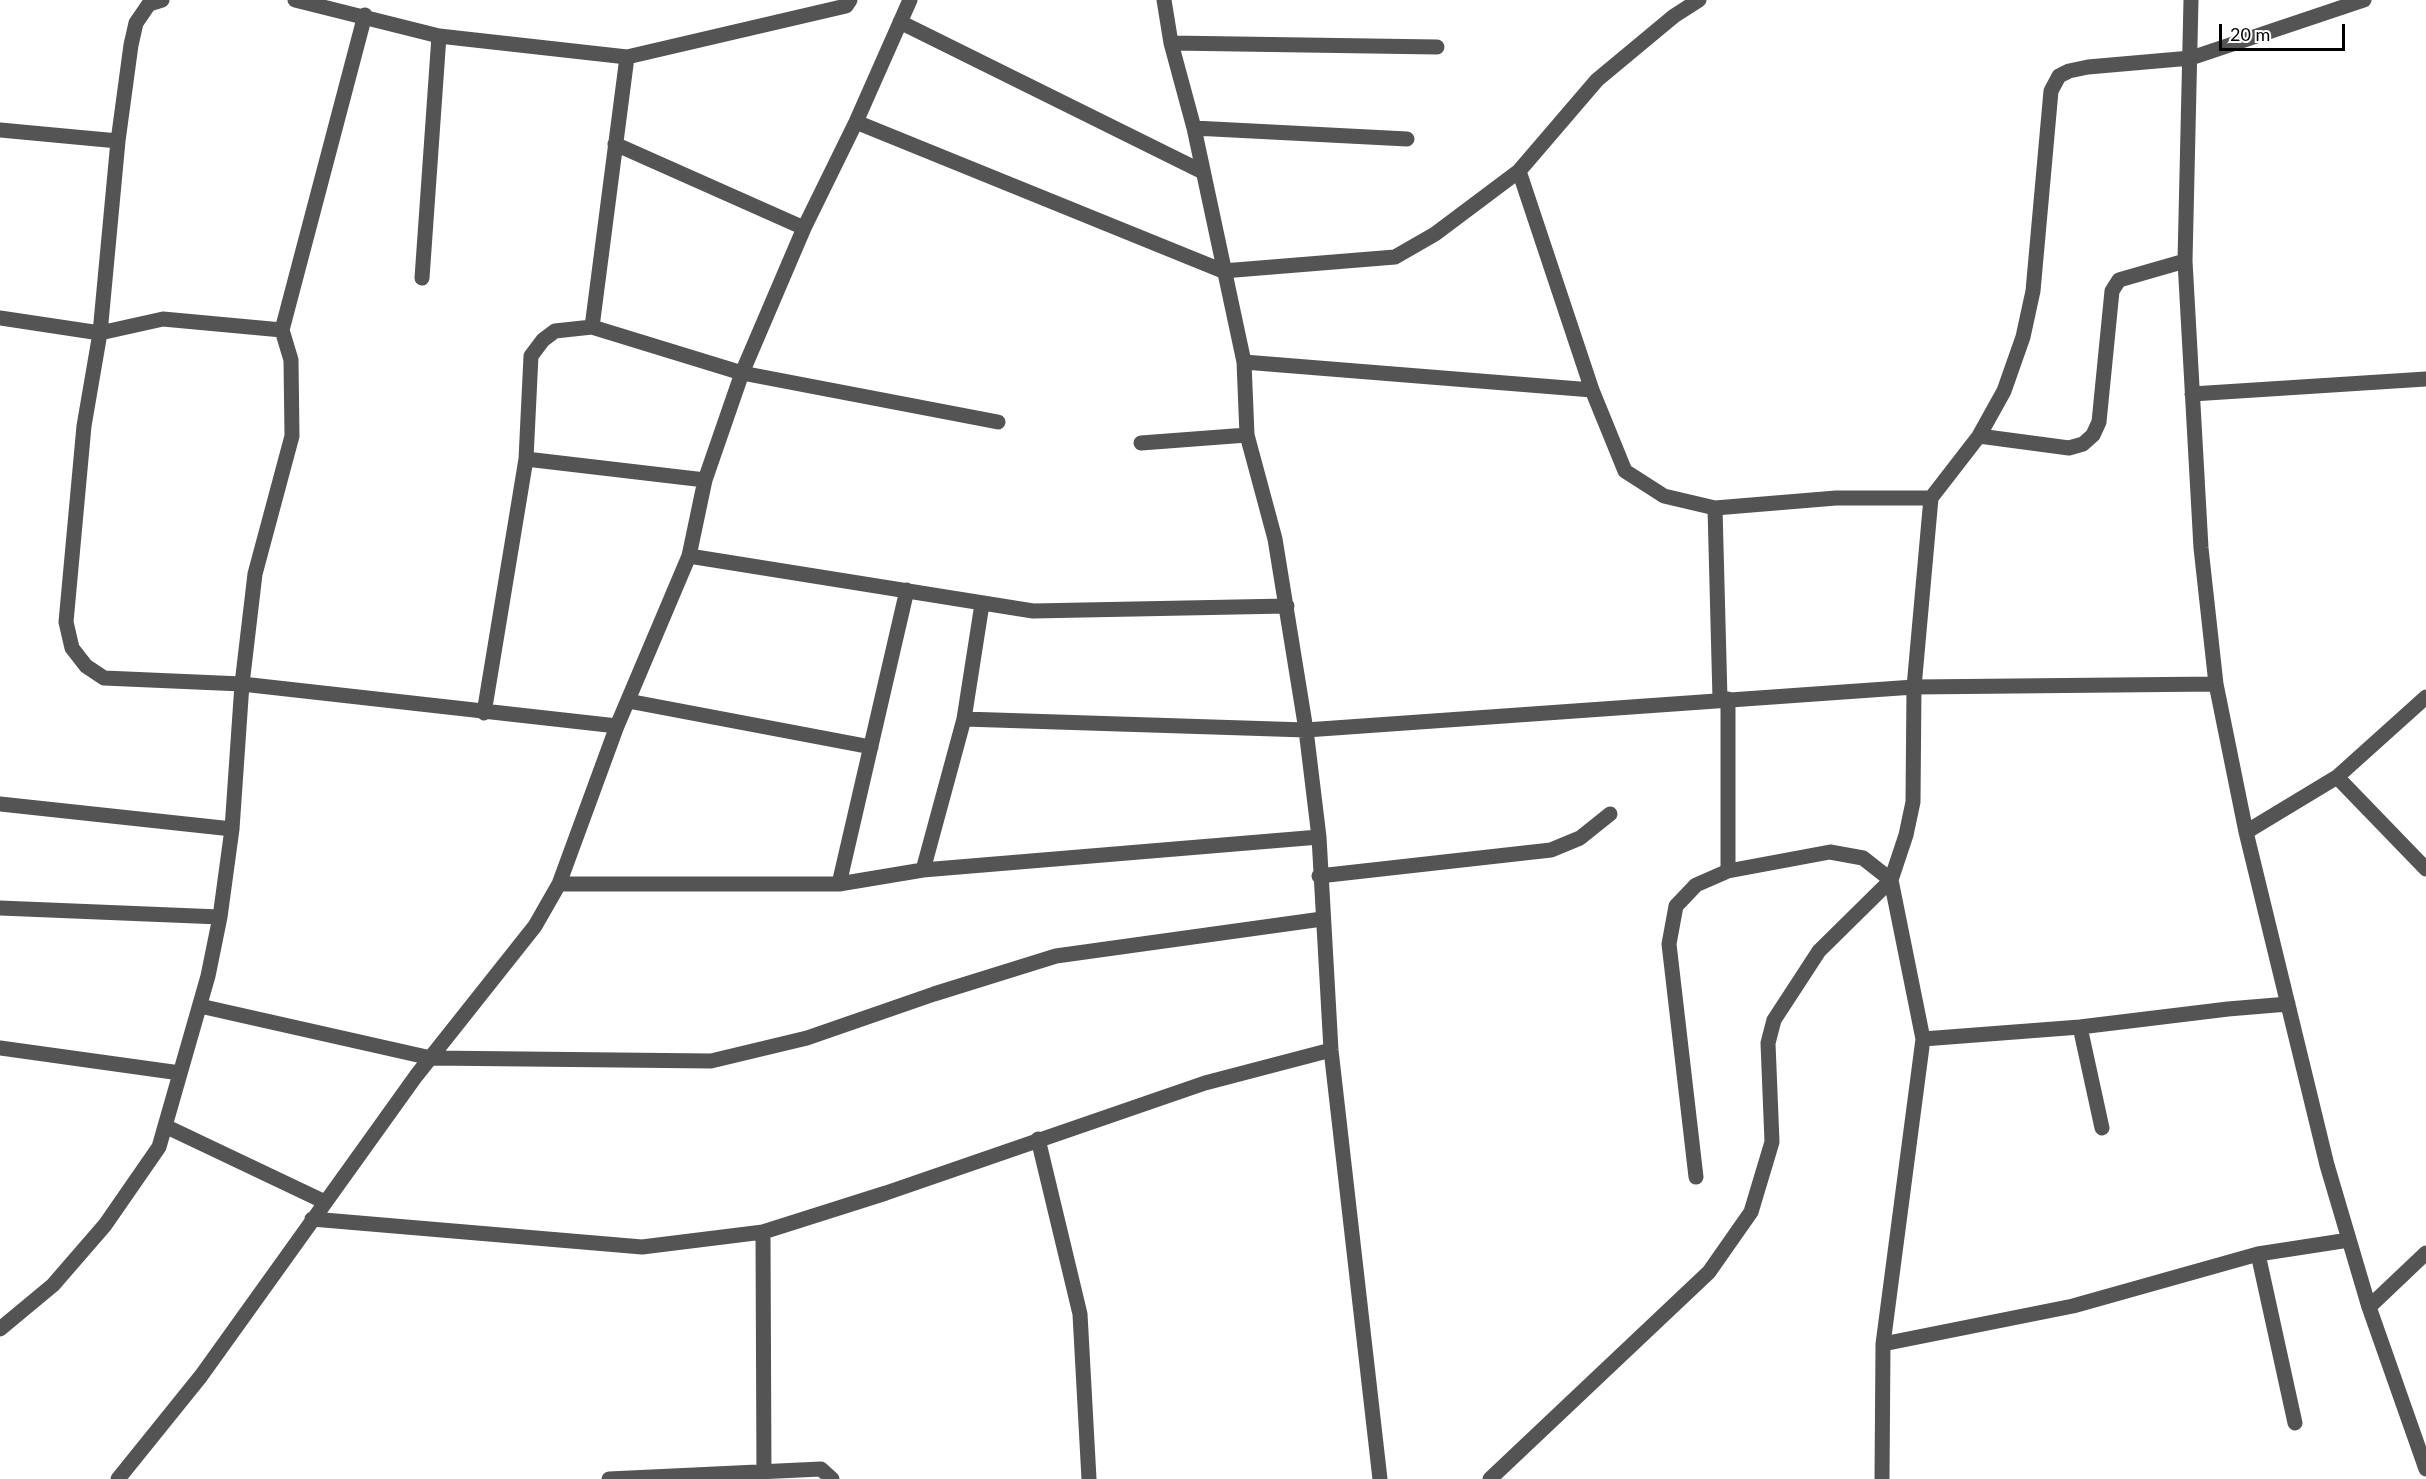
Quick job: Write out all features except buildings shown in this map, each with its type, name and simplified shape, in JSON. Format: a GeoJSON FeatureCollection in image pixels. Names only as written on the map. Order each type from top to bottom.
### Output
{"type":"FeatureCollection","features":[{"type":"Feature","properties":{"kind":"street"},"geometry":{"type":"LineString","coordinates":[[162,0],[149,4],[136,23],[118,141],[100,333],[84,426],[66,622],[72,648],[86,666],[104,678],[242,684],[484,713],[617,726]]}},
{"type":"Feature","properties":{"kind":"street"},"geometry":{"type":"LineString","coordinates":[[295,0],[364,15],[439,36],[627,57],[846,6],[850,0]]}},
{"type":"Feature","properties":{"kind":"street"},"geometry":{"type":"LineString","coordinates":[[118,1479],[201,1376],[312,1219],[431,1058],[534,926],[559,885],[617,726],[689,556],[705,480],[742,373],[804,228],[856,122],[910,0]]}},
{"type":"Feature","properties":{"kind":"street"},"geometry":{"type":"LineString","coordinates":[[1164,0],[1171,43],[1194,128],[1244,362],[1246,435],[1275,539],[1306,730],[1319,837],[1319,876],[1331,1050],[1380,1479]]}},
{"type":"Feature","properties":{"kind":"street"},"geometry":{"type":"LineString","coordinates":[[856,122],[1223,271],[1395,257],[1435,234],[1519,171],[1597,80],[1674,16],[1699,0]]}},
{"type":"Feature","properties":{"kind":"street"},"geometry":{"type":"LineString","coordinates":[[2191,0],[2191,58],[2184,208],[2185,261],[2201,548],[2216,684],[2246,832],[2327,1165],[2369,1307],[2426,1469]]}},
{"type":"Feature","properties":{"kind":"street"},"geometry":{"type":"LineString","coordinates":[[1490,1479],[1709,1272],[1751,1212],[1772,1142],[1768,1043],[1774,1020],[1819,951],[1891,880],[1906,835],[1913,802],[1914,687],[1931,498],[1979,436],[2004,391],[2023,337],[2033,291],[2051,91],[2059,76],[2069,70],[2088,67],[2191,58],[2364,0]]}},
{"type":"Feature","properties":{"kind":"street"},"geometry":{"type":"LineString","coordinates":[[0,1329],[53,1285],[105,1225],[159,1147],[200,1006],[220,917],[231,829],[242,684],[255,574],[292,436],[291,360],[282,330],[364,15]]}},
{"type":"Feature","properties":{"kind":"street"},"geometry":{"type":"LineString","coordinates":[[900,22],[1203,172]]}},
{"type":"Feature","properties":{"kind":"street"},"geometry":{"type":"LineString","coordinates":[[422,278],[439,36]]}},
{"type":"Feature","properties":{"kind":"street"},"geometry":{"type":"LineString","coordinates":[[1171,43],[1437,47]]}},
{"type":"Feature","properties":{"kind":"street"},"geometry":{"type":"LineString","coordinates":[[592,327],[627,57]]}},
{"type":"Feature","properties":{"kind":"street"},"geometry":{"type":"LineString","coordinates":[[1194,128],[1407,139]]}},
{"type":"Feature","properties":{"kind":"street"},"geometry":{"type":"LineString","coordinates":[[0,130],[118,141]]}},
{"type":"Feature","properties":{"kind":"street"},"geometry":{"type":"LineString","coordinates":[[615,144],[804,228]]}},
{"type":"Feature","properties":{"kind":"street"},"geometry":{"type":"LineString","coordinates":[[1519,171],[1592,390],[1625,471],[1664,496],[1715,508],[1836,498],[1931,498]]}},
{"type":"Feature","properties":{"kind":"street"},"geometry":{"type":"LineString","coordinates":[[1979,436],[2069,448],[2083,444],[2093,435],[2099,422],[2112,291],[2119,280],[2185,261]]}},
{"type":"Feature","properties":{"kind":"street"},"geometry":{"type":"LineString","coordinates":[[0,318],[100,333],[162,319],[282,330]]}},
{"type":"Feature","properties":{"kind":"street"},"geometry":{"type":"LineString","coordinates":[[484,713],[526,459],[531,356],[543,339],[555,331],[592,327],[742,373],[998,422]]}},
{"type":"Feature","properties":{"kind":"street"},"geometry":{"type":"LineString","coordinates":[[1244,362],[1592,390]]}},
{"type":"Feature","properties":{"kind":"street"},"geometry":{"type":"LineString","coordinates":[[2192,394],[2426,380]]}},
{"type":"Feature","properties":{"kind":"street"},"geometry":{"type":"LineString","coordinates":[[1141,443],[1246,435]]}},
{"type":"Feature","properties":{"kind":"street"},"geometry":{"type":"LineString","coordinates":[[526,459],[705,480]]}},
{"type":"Feature","properties":{"kind":"street"},"geometry":{"type":"LineString","coordinates":[[1715,508],[1724,699],[1728,871]]}},
{"type":"Feature","properties":{"kind":"street"},"geometry":{"type":"LineString","coordinates":[[689,556],[1033,611],[1287,606]]}},
{"type":"Feature","properties":{"kind":"street"},"geometry":{"type":"LineString","coordinates":[[839,884],[907,590]]}},
{"type":"Feature","properties":{"kind":"street"},"geometry":{"type":"LineString","coordinates":[[923,870],[964,719],[982,604]]}},
{"type":"Feature","properties":{"kind":"street"},"geometry":{"type":"LineString","coordinates":[[964,719],[1306,730],[1914,687],[2216,684]]}},
{"type":"Feature","properties":{"kind":"street"},"geometry":{"type":"LineString","coordinates":[[2246,832],[2337,777],[2426,697]]}},
{"type":"Feature","properties":{"kind":"street"},"geometry":{"type":"LineString","coordinates":[[628,701],[871,747]]}},
{"type":"Feature","properties":{"kind":"street"},"geometry":{"type":"LineString","coordinates":[[2337,777],[2426,868]]}},
{"type":"Feature","properties":{"kind":"street"},"geometry":{"type":"LineString","coordinates":[[0,804],[231,829]]}},
{"type":"Feature","properties":{"kind":"street"},"geometry":{"type":"LineString","coordinates":[[1319,876],[1551,850],[1580,838],[1610,814]]}},
{"type":"Feature","properties":{"kind":"street"},"geometry":{"type":"LineString","coordinates":[[559,885],[839,884],[923,870],[1319,837]]}},
{"type":"Feature","properties":{"kind":"street"},"geometry":{"type":"LineString","coordinates":[[1696,1177],[1669,944],[1676,906],[1696,885],[1728,871],[1830,852],[1863,858],[1891,880],[1923,1038],[1883,1344],[1882,1479]]}},
{"type":"Feature","properties":{"kind":"street"},"geometry":{"type":"LineString","coordinates":[[0,908],[220,917]]}},
{"type":"Feature","properties":{"kind":"street"},"geometry":{"type":"LineString","coordinates":[[200,1006],[431,1058],[711,1061],[807,1038],[933,994],[1056,956],[1322,919]]}},
{"type":"Feature","properties":{"kind":"street"},"geometry":{"type":"LineString","coordinates":[[1923,1038],[2080,1027],[2288,1004]]}},
{"type":"Feature","properties":{"kind":"street"},"geometry":{"type":"LineString","coordinates":[[2080,1027],[2102,1128]]}},
{"type":"Feature","properties":{"kind":"street"},"geometry":{"type":"LineString","coordinates":[[0,1048],[180,1073]]}},
{"type":"Feature","properties":{"kind":"street"},"geometry":{"type":"LineString","coordinates":[[312,1219],[642,1247],[764,1232],[886,1193],[1204,1083],[1331,1050]]}},
{"type":"Feature","properties":{"kind":"street"},"geometry":{"type":"LineString","coordinates":[[165,1126],[325,1202]]}},
{"type":"Feature","properties":{"kind":"street"},"geometry":{"type":"LineString","coordinates":[[1038,1139],[1080,1314],[1089,1479]]}},
{"type":"Feature","properties":{"kind":"street"},"geometry":{"type":"LineString","coordinates":[[764,1232],[764,1475]]}},
{"type":"Feature","properties":{"kind":"street"},"geometry":{"type":"LineString","coordinates":[[1883,1344],[2073,1306],[2258,1254],[2349,1240]]}},
{"type":"Feature","properties":{"kind":"street"},"geometry":{"type":"LineString","coordinates":[[2369,1307],[2426,1253]]}},
{"type":"Feature","properties":{"kind":"street"},"geometry":{"type":"LineString","coordinates":[[2258,1254],[2295,1422]]}},
{"type":"Feature","properties":{"kind":"street"},"geometry":{"type":"LineString","coordinates":[[609,1479],[764,1475],[821,1469],[832,1479]]}}]}
